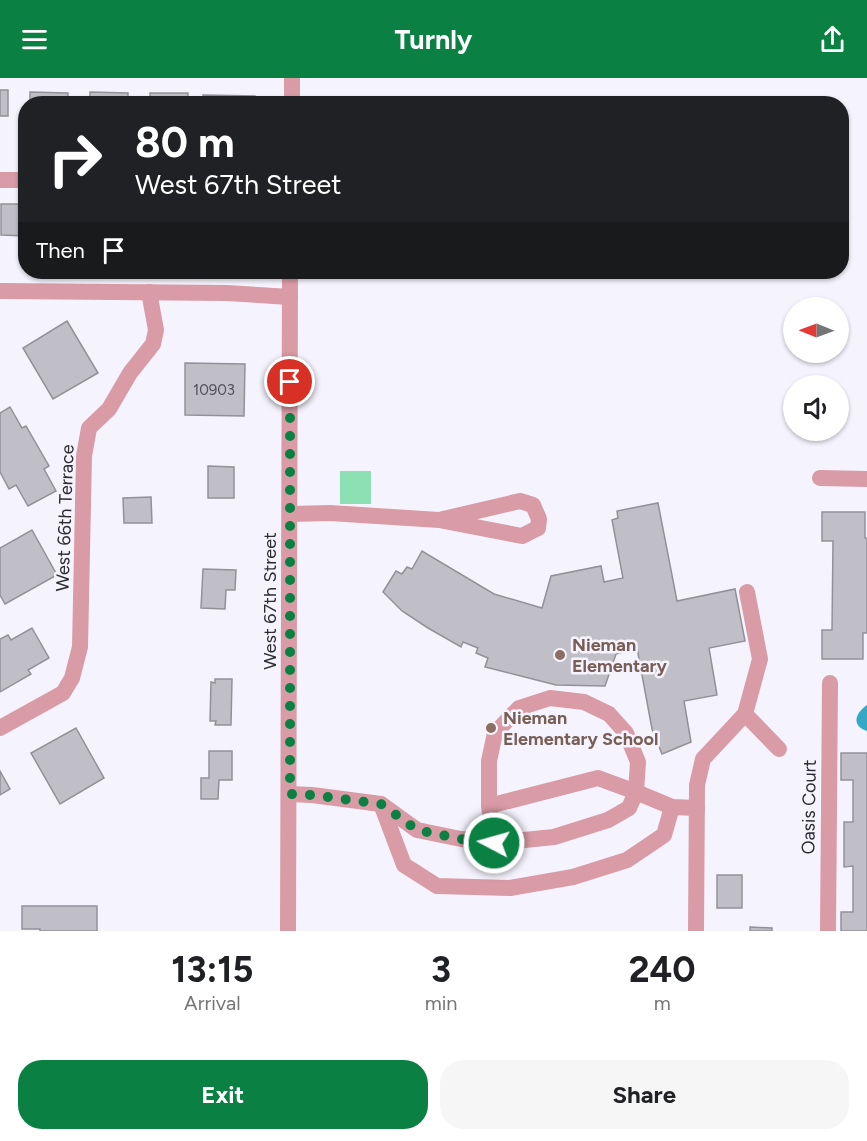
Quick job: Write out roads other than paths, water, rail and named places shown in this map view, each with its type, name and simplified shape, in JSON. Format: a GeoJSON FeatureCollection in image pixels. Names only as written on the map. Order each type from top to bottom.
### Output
{"type":"FeatureCollection","features":[{"type":"Feature","properties":{"kind":"street"},"geometry":{"type":"LineString","coordinates":[[292,78],[292,96]]}},
{"type":"Feature","properties":{"kind":"street"},"geometry":{"type":"LineString","coordinates":[[0,180],[18,180]]}},
{"type":"Feature","properties":{"kind":"street","name":"West 67th Street"},"geometry":{"type":"LineString","coordinates":[[288,931],[290,279]]}},
{"type":"Feature","properties":{"kind":"street"},"geometry":{"type":"LineString","coordinates":[[0,291],[227,293],[290,297]]}},
{"type":"Feature","properties":{"kind":"street","name":"West 66th Terrace"},"geometry":{"type":"LineString","coordinates":[[0,728],[63,693],[72,678],[80,647],[84,456],[89,428],[109,409],[130,373],[153,344],[156,330],[149,292]]}},
{"type":"Feature","properties":{"kind":"street"},"geometry":{"type":"LineString","coordinates":[[819,478],[867,479]]}},
{"type":"Feature","properties":{"kind":"street"},"geometry":{"type":"LineString","coordinates":[[290,514],[330,513],[440,520],[522,536],[538,528],[539,519],[532,505],[520,501],[440,520]]}},
{"type":"Feature","properties":{"kind":"street"},"geometry":{"type":"LineString","coordinates":[[696,931],[697,785],[703,759],[745,714],[760,659],[747,592]]}},
{"type":"Feature","properties":{"kind":"street","name":"Oasis Court"},"geometry":{"type":"LineString","coordinates":[[828,931],[830,683]]}},
{"type":"Feature","properties":{"kind":"street"},"geometry":{"type":"LineString","coordinates":[[290,794],[381,804],[417,830],[461,839],[494,843],[554,837],[608,820],[629,808],[636,792],[638,762],[626,733],[609,714],[585,702],[550,698],[519,708],[495,733],[489,761],[489,806],[494,843]]}},
{"type":"Feature","properties":{"kind":"street"},"geometry":{"type":"LineString","coordinates":[[745,714],[779,749]]}},
{"type":"Feature","properties":{"kind":"street"},"geometry":{"type":"LineString","coordinates":[[489,806],[598,778],[672,807],[697,808]]}},
{"type":"Feature","properties":{"kind":"street"},"geometry":{"type":"LineString","coordinates":[[381,804],[404,865],[437,886],[510,888],[573,877],[627,860],[664,835],[672,807]]}},
{"type":"Feature","properties":{"kind":"water"},"geometry":{"type":"Polygon","coordinates":[[[867,705],[867,731],[859,726],[856,719],[867,705]]]}},
{"type":"Feature","properties":{"kind":"place","name":"Nieman Elementary"},"geometry":{"type":"Point","coordinates":[560,655]}},
{"type":"Feature","properties":{"kind":"place","name":"Nieman Elementary School"},"geometry":{"type":"Point","coordinates":[491,728]}}]}
